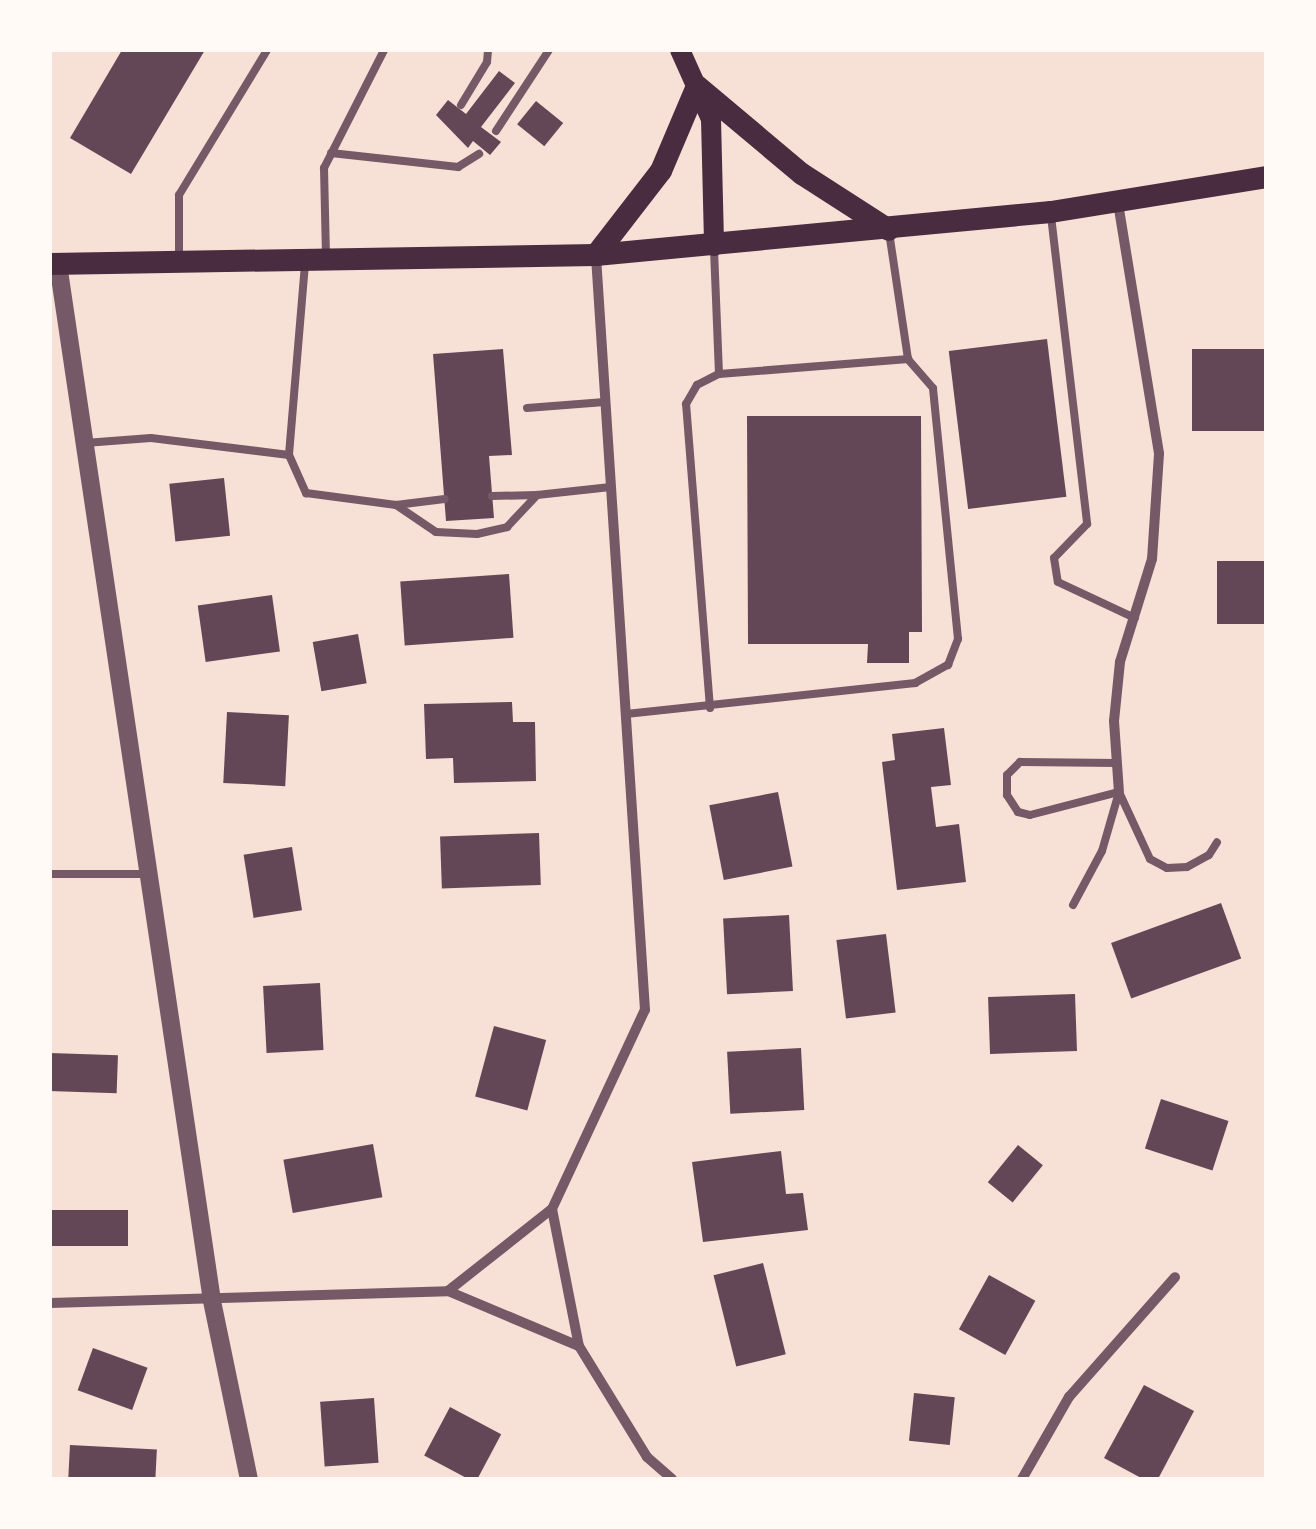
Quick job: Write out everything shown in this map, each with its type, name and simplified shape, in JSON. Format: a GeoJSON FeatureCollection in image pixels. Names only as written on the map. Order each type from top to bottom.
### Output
{"type":"FeatureCollection","features":[{"type":"Feature","properties":{"kind":"main road"},"geometry":{"type":"LineString","coordinates":[[684,52],[711,119],[714,246]]}},
{"type":"Feature","properties":{"kind":"main road"},"geometry":{"type":"LineString","coordinates":[[698,86],[802,174],[889,230]]}},
{"type":"Feature","properties":{"kind":"main road"},"geometry":{"type":"LineString","coordinates":[[596,255],[661,171],[698,86]]}},
{"type":"Feature","properties":{"kind":"main road"},"geometry":{"type":"LineString","coordinates":[[54,264],[596,255],[1051,212],[1266,176]]}},
{"type":"Feature","properties":{"kind":"street"},"geometry":{"type":"LineString","coordinates":[[1118,203],[1159,454],[1152,559],[1120,662],[1119,792]]}},
{"type":"Feature","properties":{"kind":"street"},"geometry":{"type":"LineString","coordinates":[[448,1291],[552,1209],[644,1010],[596,255]]}},
{"type":"Feature","properties":{"kind":"street"},"geometry":{"type":"LineString","coordinates":[[54,264],[85,444],[212,1302],[248,1479]]}},
{"type":"Feature","properties":{"kind":"street"},"geometry":{"type":"LineString","coordinates":[[552,1209],[579,1346],[647,1457],[672,1479]]}},
{"type":"Feature","properties":{"kind":"street"},"geometry":{"type":"LineString","coordinates":[[1022,1479],[1069,1397],[1175,1277]]}},
{"type":"Feature","properties":{"kind":"street"},"geometry":{"type":"LineString","coordinates":[[50,1302],[212,1302],[448,1291],[579,1346]]}},
{"type":"Feature","properties":{"kind":"lane"},"geometry":{"type":"LineString","coordinates":[[179,262],[180,196],[267,50]]}},
{"type":"Feature","properties":{"kind":"lane"},"geometry":{"type":"LineString","coordinates":[[384,50],[331,153],[321,195],[289,455],[306,493],[396,504],[445,499]]}},
{"type":"Feature","properties":{"kind":"lane"},"geometry":{"type":"LineString","coordinates":[[461,105],[488,62],[488,50]]}},
{"type":"Feature","properties":{"kind":"lane"},"geometry":{"type":"LineString","coordinates":[[496,131],[549,50]]}},
{"type":"Feature","properties":{"kind":"lane"},"geometry":{"type":"LineString","coordinates":[[331,153],[458,167],[479,154]]}},
{"type":"Feature","properties":{"kind":"lane"},"geometry":{"type":"LineString","coordinates":[[1051,212],[1086,524],[1054,558],[1058,582],[1135,618]]}},
{"type":"Feature","properties":{"kind":"lane"},"geometry":{"type":"LineString","coordinates":[[626,714],[914,684],[948,665],[958,639],[933,388],[908,360],[889,230]]}},
{"type":"Feature","properties":{"kind":"lane"},"geometry":{"type":"LineString","coordinates":[[714,246],[718,374]]}},
{"type":"Feature","properties":{"kind":"lane"},"geometry":{"type":"LineString","coordinates":[[710,708],[686,404],[696,385],[718,374],[908,360]]}},
{"type":"Feature","properties":{"kind":"lane"},"geometry":{"type":"LineString","coordinates":[[527,408],[606,402]]}},
{"type":"Feature","properties":{"kind":"lane"},"geometry":{"type":"LineString","coordinates":[[85,444],[151,438],[289,455]]}},
{"type":"Feature","properties":{"kind":"lane"},"geometry":{"type":"LineString","coordinates":[[492,496],[610,487]]}},
{"type":"Feature","properties":{"kind":"lane"},"geometry":{"type":"LineString","coordinates":[[396,504],[436,532],[478,534],[507,527],[537,495]]}},
{"type":"Feature","properties":{"kind":"lane"},"geometry":{"type":"LineString","coordinates":[[1117,763],[1020,762],[1008,775],[1007,795],[1018,812],[1030,814],[1119,792]]}},
{"type":"Feature","properties":{"kind":"lane"},"geometry":{"type":"LineString","coordinates":[[1119,792],[1150,859],[1167,868],[1187,867],[1209,855],[1217,842]]}},
{"type":"Feature","properties":{"kind":"lane"},"geometry":{"type":"LineString","coordinates":[[1072,905],[1102,850],[1119,792]]}},
{"type":"Feature","properties":{"kind":"lane"},"geometry":{"type":"LineString","coordinates":[[50,874],[149,874]]}},
{"type":"Feature","properties":{"kind":"building"},"geometry":{"type":"Polygon","coordinates":[[[122,50],[205,50],[131,174],[70,138],[122,50]]]}},
{"type":"Feature","properties":{"kind":"building"},"geometry":{"type":"Polygon","coordinates":[[[499,71],[515,83],[481,127],[501,142],[490,155],[473,141],[468,148],[436,115],[448,100],[466,114],[499,71]]]}},
{"type":"Feature","properties":{"kind":"building"},"geometry":{"type":"Polygon","coordinates":[[[536,101],[563,123],[544,146],[517,124],[536,101]]]}},
{"type":"Feature","properties":{"kind":"building"},"geometry":{"type":"Polygon","coordinates":[[[1047,339],[1066,497],[968,509],[949,351],[1047,339]]]}},
{"type":"Feature","properties":{"kind":"building"},"geometry":{"type":"Polygon","coordinates":[[[503,349],[512,455],[489,456],[494,518],[446,521],[433,354],[503,349]]]}},
{"type":"Feature","properties":{"kind":"building"},"geometry":{"type":"Polygon","coordinates":[[[1192,349],[1266,349],[1266,431],[1192,431],[1192,349]]]}},
{"type":"Feature","properties":{"kind":"building"},"geometry":{"type":"Polygon","coordinates":[[[747,416],[921,416],[922,632],[909,632],[909,663],[867,663],[868,644],[748,644],[747,416]]]}},
{"type":"Feature","properties":{"kind":"building"},"geometry":{"type":"Polygon","coordinates":[[[224,478],[230,536],[175,541],[169,484],[224,478]]]}},
{"type":"Feature","properties":{"kind":"building"},"geometry":{"type":"Polygon","coordinates":[[[1217,561],[1266,561],[1266,624],[1217,624],[1217,561]]]}},
{"type":"Feature","properties":{"kind":"building"},"geometry":{"type":"Polygon","coordinates":[[[509,574],[513,638],[405,645],[400,582],[509,574]]]}},
{"type":"Feature","properties":{"kind":"building"},"geometry":{"type":"Polygon","coordinates":[[[272,595],[280,651],[206,662],[198,605],[272,595]]]}},
{"type":"Feature","properties":{"kind":"building"},"geometry":{"type":"Polygon","coordinates":[[[358,634],[367,683],[321,691],[313,642],[358,634]]]}},
{"type":"Feature","properties":{"kind":"building"},"geometry":{"type":"Polygon","coordinates":[[[512,702],[513,722],[535,722],[536,781],[454,783],[453,758],[426,759],[424,704],[512,702]]]}},
{"type":"Feature","properties":{"kind":"building"},"geometry":{"type":"Polygon","coordinates":[[[227,712],[289,715],[285,786],[223,783],[227,712]]]}},
{"type":"Feature","properties":{"kind":"building"},"geometry":{"type":"Polygon","coordinates":[[[944,728],[951,785],[931,787],[936,827],[959,824],[966,882],[897,890],[882,762],[895,760],[892,734],[944,728]]]}},
{"type":"Feature","properties":{"kind":"building"},"geometry":{"type":"Polygon","coordinates":[[[778,792],[793,867],[724,880],[709,805],[778,792]]]}},
{"type":"Feature","properties":{"kind":"building"},"geometry":{"type":"Polygon","coordinates":[[[539,833],[541,885],[442,888],[440,836],[539,833]]]}},
{"type":"Feature","properties":{"kind":"building"},"geometry":{"type":"Polygon","coordinates":[[[292,847],[302,910],[254,918],[244,855],[292,847]]]}},
{"type":"Feature","properties":{"kind":"building"},"geometry":{"type":"Polygon","coordinates":[[[1221,903],[1241,958],[1131,998],[1111,943],[1221,903]]]}},
{"type":"Feature","properties":{"kind":"building"},"geometry":{"type":"Polygon","coordinates":[[[789,915],[793,991],[727,994],[723,918],[789,915]]]}},
{"type":"Feature","properties":{"kind":"building"},"geometry":{"type":"Polygon","coordinates":[[[886,934],[896,1012],[846,1019],[836,940],[886,934]]]}},
{"type":"Feature","properties":{"kind":"building"},"geometry":{"type":"Polygon","coordinates":[[[320,983],[324,1050],[267,1053],[263,986],[320,983]]]}},
{"type":"Feature","properties":{"kind":"building"},"geometry":{"type":"Polygon","coordinates":[[[1075,994],[1077,1051],[990,1054],[988,997],[1075,994]]]}},
{"type":"Feature","properties":{"kind":"building"},"geometry":{"type":"Polygon","coordinates":[[[494,1026],[546,1040],[527,1110],[475,1097],[494,1026]]]}},
{"type":"Feature","properties":{"kind":"building"},"geometry":{"type":"Polygon","coordinates":[[[801,1048],[804,1110],[730,1114],[727,1052],[801,1048]]]}},
{"type":"Feature","properties":{"kind":"building"},"geometry":{"type":"Polygon","coordinates":[[[50,1053],[118,1055],[117,1093],[50,1091],[50,1053]]]}},
{"type":"Feature","properties":{"kind":"building"},"geometry":{"type":"Polygon","coordinates":[[[1161,1099],[1229,1121],[1212,1170],[1145,1148],[1161,1099]]]}},
{"type":"Feature","properties":{"kind":"building"},"geometry":{"type":"Polygon","coordinates":[[[373,1144],[382,1197],[293,1213],[283,1160],[373,1144]]]}},
{"type":"Feature","properties":{"kind":"building"},"geometry":{"type":"Polygon","coordinates":[[[1018,1145],[1043,1165],[1013,1202],[988,1182],[1018,1145]]]}},
{"type":"Feature","properties":{"kind":"building"},"geometry":{"type":"Polygon","coordinates":[[[781,1151],[786,1194],[803,1193],[808,1230],[703,1242],[692,1162],[781,1151]]]}},
{"type":"Feature","properties":{"kind":"building"},"geometry":{"type":"Polygon","coordinates":[[[50,1210],[128,1210],[128,1246],[50,1246],[50,1210]]]}},
{"type":"Feature","properties":{"kind":"building"},"geometry":{"type":"Polygon","coordinates":[[[763,1263],[786,1354],[736,1367],[714,1275],[763,1263]]]}},
{"type":"Feature","properties":{"kind":"building"},"geometry":{"type":"Polygon","coordinates":[[[989,1275],[1035,1301],[1005,1355],[959,1329],[989,1275]]]}},
{"type":"Feature","properties":{"kind":"building"},"geometry":{"type":"Polygon","coordinates":[[[93,1348],[148,1368],[132,1410],[78,1390],[93,1348]]]}},
{"type":"Feature","properties":{"kind":"building"},"geometry":{"type":"Polygon","coordinates":[[[1144,1385],[1194,1411],[1158,1479],[1143,1479],[1104,1458],[1144,1385]]]}},
{"type":"Feature","properties":{"kind":"building"},"geometry":{"type":"Polygon","coordinates":[[[914,1393],[955,1397],[950,1445],[909,1441],[914,1393]]]}},
{"type":"Feature","properties":{"kind":"building"},"geometry":{"type":"Polygon","coordinates":[[[374,1398],[379,1463],[325,1467],[320,1402],[374,1398]]]}},
{"type":"Feature","properties":{"kind":"building"},"geometry":{"type":"Polygon","coordinates":[[[450,1407],[501,1434],[477,1479],[468,1479],[424,1456],[450,1407]]]}},
{"type":"Feature","properties":{"kind":"building"},"geometry":{"type":"Polygon","coordinates":[[[70,1445],[157,1450],[155,1479],[68,1479],[70,1445]]]}}]}
